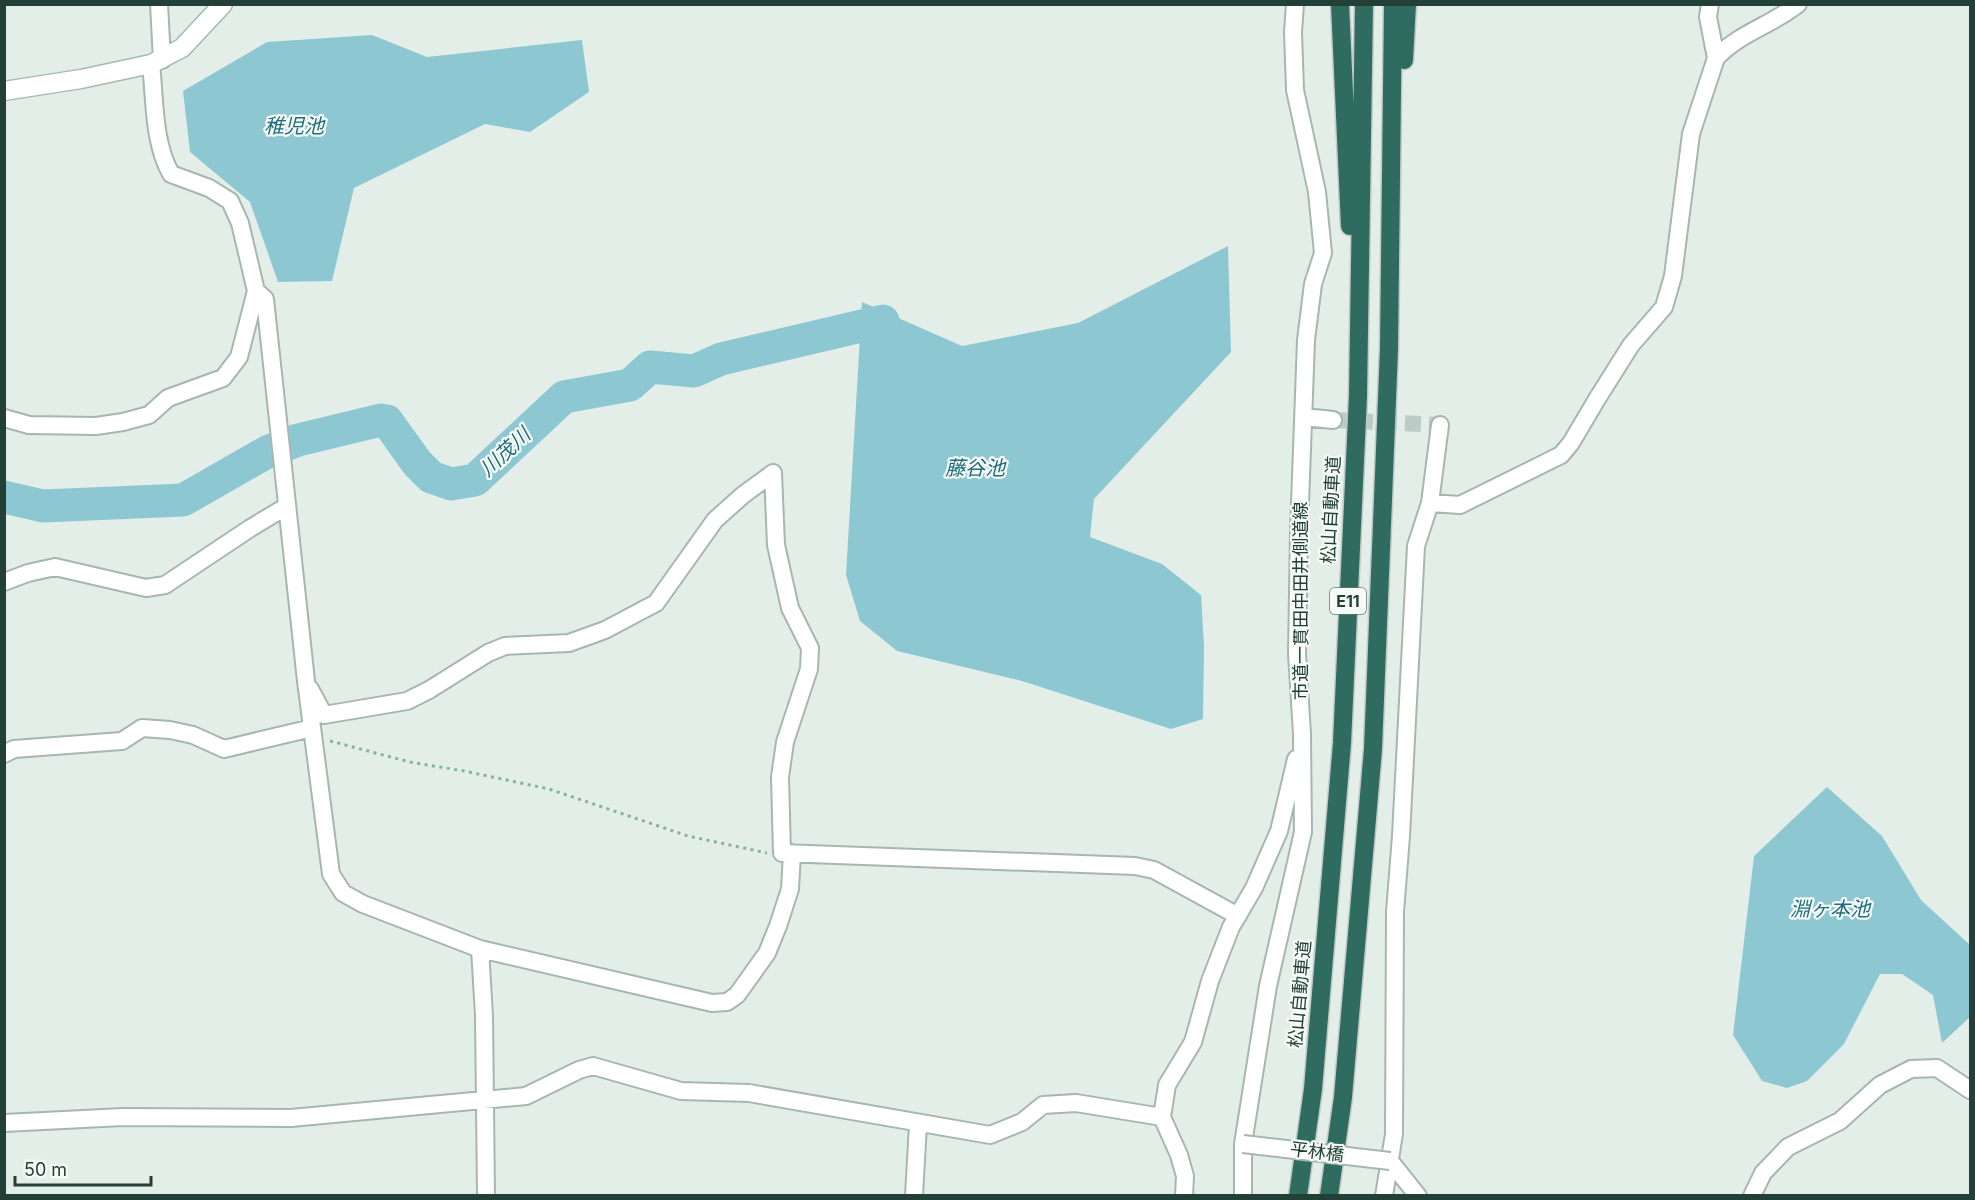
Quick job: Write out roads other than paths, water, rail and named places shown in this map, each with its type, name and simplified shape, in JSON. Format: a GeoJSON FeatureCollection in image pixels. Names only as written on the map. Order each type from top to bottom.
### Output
{"type":"FeatureCollection","features":[{"type":"Feature","properties":{"kind":"highway"},"geometry":{"type":"LineString","coordinates":[[1340,4],[1358,396]]}},
{"type":"Feature","properties":{"kind":"highway","name":"松山自動車道"},"geometry":{"type":"LineString","coordinates":[[1298,1196],[1313,1089],[1342,743],[1358,396],[1364,4]]}},
{"type":"Feature","properties":{"kind":"highway","name":"E11"},"geometry":{"type":"LineString","coordinates":[[1329,1196],[1343,1097],[1373,749],[1389,349],[1393,4]]}},
{"type":"Feature","properties":{"kind":"highway"},"geometry":{"type":"LineString","coordinates":[[1389,349],[1407,4]]}},
{"type":"Feature","properties":{"kind":"street"},"geometry":{"type":"LineString","coordinates":[[4,418],[29,425],[96,426],[123,422],[149,414],[168,398],[223,378],[239,357],[256,291],[240,223],[230,201],[209,188],[171,174],[164,161],[159,141],[157,62],[159,4]]}},
{"type":"Feature","properties":{"kind":"street"},"geometry":{"type":"LineString","coordinates":[[4,91],[81,79],[157,62],[182,48],[223,4]]}},
{"type":"Feature","properties":{"kind":"street","name":"市道一貫田中田井側道線"},"geometry":{"type":"LineString","coordinates":[[1243,1196],[1243,1144],[1268,986],[1303,832],[1302,734],[1297,654],[1306,339],[1313,284],[1323,253],[1317,192],[1295,90],[1293,32],[1295,4]]}},
{"type":"Feature","properties":{"kind":"street"},"geometry":{"type":"LineString","coordinates":[[1710,4],[1708,17],[1716,58]]}},
{"type":"Feature","properties":{"kind":"street"},"geometry":{"type":"LineString","coordinates":[[1430,503],[1460,505],[1560,455],[1571,444],[1631,345],[1664,308],[1673,276],[1691,135],[1716,58],[1725,49],[1797,4]]}},
{"type":"Feature","properties":{"kind":"street"},"geometry":{"type":"LineString","coordinates":[[256,291],[265,299],[306,681],[331,874],[343,893],[363,904],[480,949],[712,1003],[727,1002],[737,995],[767,953],[790,889],[780,777],[785,742],[809,669],[810,648],[790,608],[776,545],[772,473],[715,520],[656,603],[605,630],[569,642],[505,646],[488,653],[407,701],[324,715],[306,681]]}},
{"type":"Feature","properties":{"kind":"street"},"geometry":{"type":"LineString","coordinates":[[1304,417],[1333,420]]}},
{"type":"Feature","properties":{"kind":"street"},"geometry":{"type":"LineString","coordinates":[[1384,1196],[1394,1134],[1395,912],[1416,546],[1430,503],[1440,425]]}},
{"type":"Feature","properties":{"kind":"street"},"geometry":{"type":"LineString","coordinates":[[4,582],[28,573],[55,567],[146,588],[165,585],[249,529],[287,507]]}},
{"type":"Feature","properties":{"kind":"street"},"geometry":{"type":"LineString","coordinates":[[4,754],[14,749],[122,741],[142,728],[170,730],[193,735],[224,749],[312,728]]}},
{"type":"Feature","properties":{"kind":"street"},"geometry":{"type":"LineString","coordinates":[[1184,1196],[1185,1176],[1179,1155],[1162,1117],[1167,1085],[1193,1042],[1210,981],[1231,927],[1254,888],[1279,831],[1302,734]]}},
{"type":"Feature","properties":{"kind":"street"},"geometry":{"type":"LineString","coordinates":[[787,853],[1135,866],[1154,870],[1238,916]]}},
{"type":"Feature","properties":{"kind":"street"},"geometry":{"type":"LineString","coordinates":[[480,949],[484,1015],[486,1196]]}},
{"type":"Feature","properties":{"kind":"street"},"geometry":{"type":"LineString","coordinates":[[4,1123],[123,1117],[291,1118],[526,1096],[579,1070],[593,1066],[681,1091],[749,1093],[990,1135],[1022,1122],[1043,1105],[1076,1103],[1162,1117]]}},
{"type":"Feature","properties":{"kind":"street"},"geometry":{"type":"LineString","coordinates":[[1752,1196],[1764,1173],[1788,1147],[1840,1121],[1880,1085],[1911,1069],[1937,1068],[1971,1090]]}},
{"type":"Feature","properties":{"kind":"street"},"geometry":{"type":"LineString","coordinates":[[914,1196],[918,1124]]}},
{"type":"Feature","properties":{"kind":"street","name":"平林橋"},"geometry":{"type":"LineString","coordinates":[[1243,1144],[1390,1161]]}},
{"type":"Feature","properties":{"kind":"street"},"geometry":{"type":"LineString","coordinates":[[1390,1161],[1418,1196]]}},
{"type":"Feature","properties":{"kind":"water","name":"稚児池"},"geometry":{"type":"Polygon","coordinates":[[[372,35],[427,57],[582,40],[589,92],[530,132],[485,124],[354,188],[332,281],[278,282],[250,202],[190,152],[183,91],[267,42],[372,35]]]}},
{"type":"Feature","properties":{"kind":"water","name":"藤谷池"},"geometry":{"type":"Polygon","coordinates":[[[1228,246],[1231,352],[1094,499],[1090,537],[1162,564],[1201,595],[1204,646],[1203,719],[1171,729],[1022,681],[897,651],[860,621],[846,575],[862,302],[962,346],[1078,323],[1228,246]]]}},
{"type":"Feature","properties":{"kind":"water","name":"淵ヶ本池"},"geometry":{"type":"Polygon","coordinates":[[[1827,787],[1882,836],[1921,900],[1970,945],[1970,1017],[1942,1043],[1933,995],[1902,974],[1880,974],[1844,1044],[1807,1081],[1787,1088],[1762,1081],[1733,1035],[1754,856],[1827,787]]]}},
{"type":"Feature","properties":{"kind":"waterway","name":"川茂川"},"geometry":{"type":"LineString","coordinates":[[4,497],[43,506],[183,500],[267,452],[298,440],[381,420],[387,421],[417,463],[431,477],[451,484],[475,480],[564,397],[630,385],[650,367],[694,371],[721,359],[883,321]]}},
{"type":"Feature","properties":{"kind":"tunnel"},"geometry":{"type":"LineString","coordinates":[[1333,420],[1440,425]]}}]}
